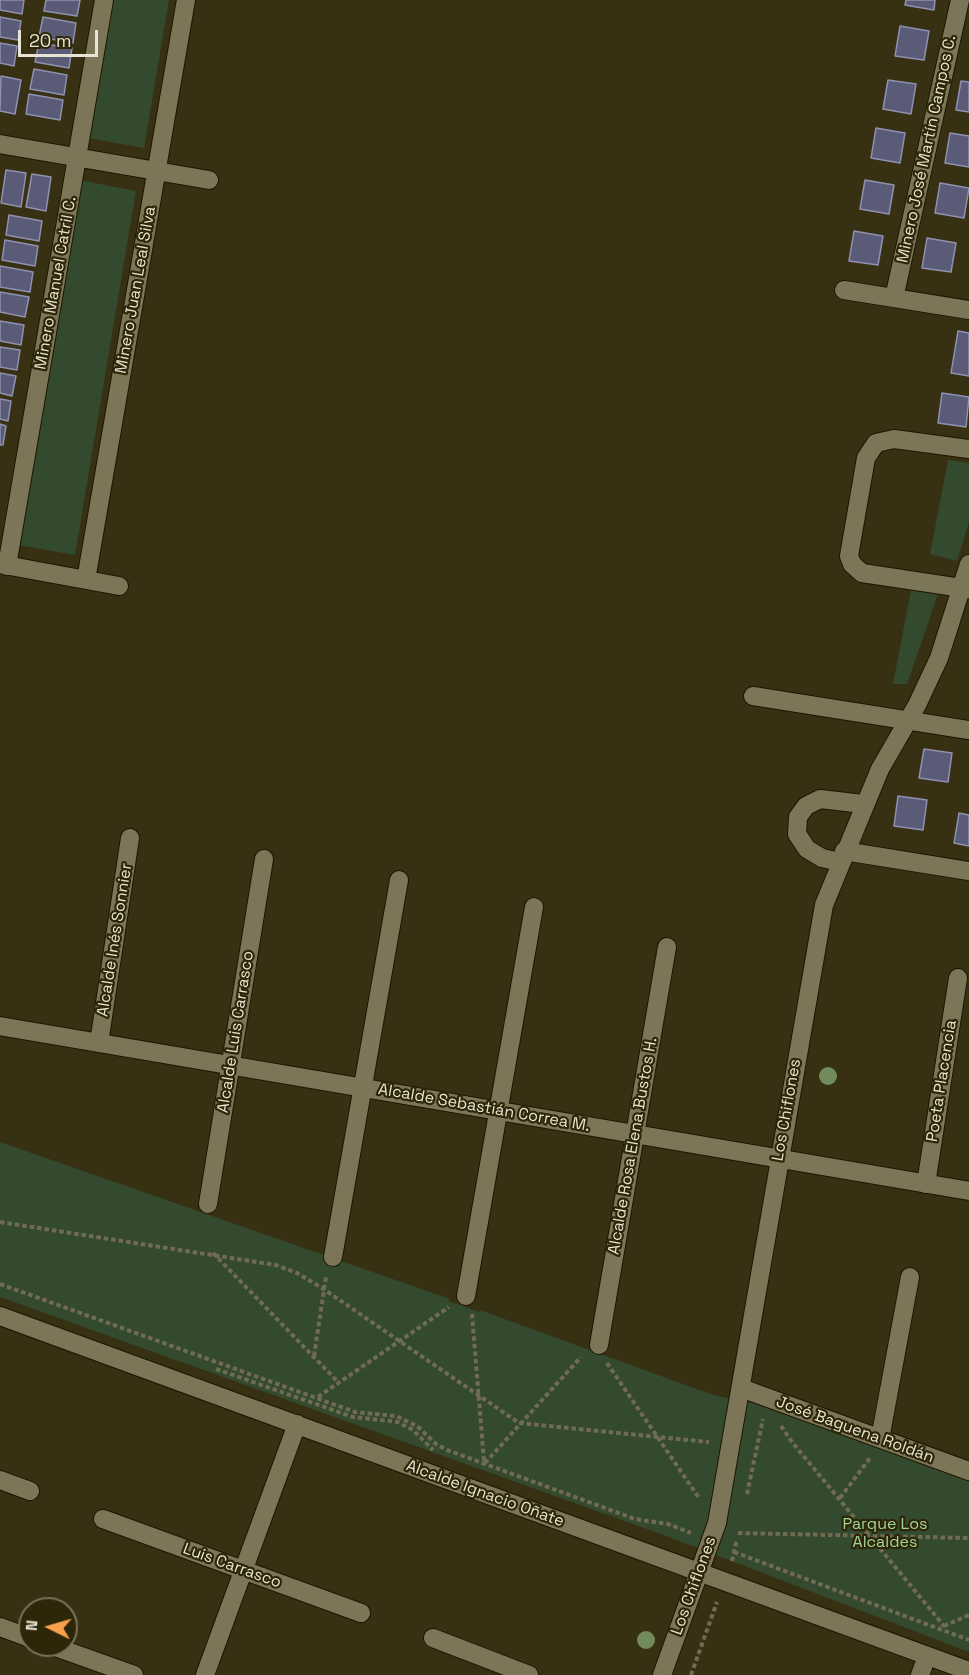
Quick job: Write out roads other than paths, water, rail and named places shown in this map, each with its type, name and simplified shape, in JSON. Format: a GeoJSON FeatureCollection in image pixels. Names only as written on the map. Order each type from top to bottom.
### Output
{"type":"FeatureCollection","features":[{"type":"Feature","properties":{"kind":"street","name":"Minero Manuel Catril C."},"geometry":{"type":"LineString","coordinates":[[4,565],[104,0]]}},
{"type":"Feature","properties":{"kind":"street","name":"Minero Juan Leal Silva"},"geometry":{"type":"LineString","coordinates":[[86,580],[186,0]]}},
{"type":"Feature","properties":{"kind":"street","name":"Minero José Martín Campos C."},"geometry":{"type":"LineString","coordinates":[[894,298],[960,0]]}},
{"type":"Feature","properties":{"kind":"street"},"geometry":{"type":"LineString","coordinates":[[0,144],[209,180]]}},
{"type":"Feature","properties":{"kind":"street"},"geometry":{"type":"LineString","coordinates":[[844,290],[969,310]]}},
{"type":"Feature","properties":{"kind":"street"},"geometry":{"type":"LineString","coordinates":[[965,589],[862,573],[852,564],[849,548],[866,458],[876,443],[894,439],[969,450]]}},
{"type":"Feature","properties":{"kind":"street","name":"Los Chiflones"},"geometry":{"type":"LineString","coordinates":[[662,1675],[717,1523],[821,920],[842,856],[863,804],[939,658],[965,589],[969,564]]}},
{"type":"Feature","properties":{"kind":"street"},"geometry":{"type":"LineString","coordinates":[[4,565],[119,586]]}},
{"type":"Feature","properties":{"kind":"street"},"geometry":{"type":"LineString","coordinates":[[753,696],[969,730]]}},
{"type":"Feature","properties":{"kind":"street"},"geometry":{"type":"LineString","coordinates":[[863,804],[820,799],[806,806],[798,817],[797,834],[807,849],[822,858],[842,856],[969,871]]}},
{"type":"Feature","properties":{"kind":"street","name":"Alcalde Inés Sonnier"},"geometry":{"type":"LineString","coordinates":[[99,1043],[130,838]]}},
{"type":"Feature","properties":{"kind":"street","name":"Alcalde Luis Carrasco"},"geometry":{"type":"LineString","coordinates":[[208,1204],[264,859]]}},
{"type":"Feature","properties":{"kind":"street"},"geometry":{"type":"LineString","coordinates":[[333,1257],[399,880]]}},
{"type":"Feature","properties":{"kind":"street"},"geometry":{"type":"LineString","coordinates":[[466,1296],[534,907]]}},
{"type":"Feature","properties":{"kind":"street","name":"Alcalde Rosa Elena Bustos H."},"geometry":{"type":"LineString","coordinates":[[599,1345],[667,947]]}},
{"type":"Feature","properties":{"kind":"street","name":"Poeta Placencia"},"geometry":{"type":"LineString","coordinates":[[926,1184],[958,978]]}},
{"type":"Feature","properties":{"kind":"street","name":"Alcalde Sebastián Correa M."},"geometry":{"type":"LineString","coordinates":[[0,1026],[969,1191]]}},
{"type":"Feature","properties":{"kind":"street"},"geometry":{"type":"LineString","coordinates":[[880,1439],[910,1277]]}},
{"type":"Feature","properties":{"kind":"street","name":"Alcalde Ignacio Oñate"},"geometry":{"type":"LineString","coordinates":[[0,1316],[969,1671]]}},
{"type":"Feature","properties":{"kind":"street","name":"José Baguena Roldán"},"geometry":{"type":"LineString","coordinates":[[741,1389],[969,1471]]}},
{"type":"Feature","properties":{"kind":"street"},"geometry":{"type":"LineString","coordinates":[[205,1675],[297,1424]]}},
{"type":"Feature","properties":{"kind":"street"},"geometry":{"type":"LineString","coordinates":[[0,1480],[30,1491]]}},
{"type":"Feature","properties":{"kind":"street","name":"Luis Carrasco"},"geometry":{"type":"LineString","coordinates":[[103,1519],[362,1613]]}},
{"type":"Feature","properties":{"kind":"street"},"geometry":{"type":"LineString","coordinates":[[0,1627],[18,1634]]}},
{"type":"Feature","properties":{"kind":"street"},"geometry":{"type":"LineString","coordinates":[[433,1638],[530,1675]]}},
{"type":"Feature","properties":{"kind":"street"},"geometry":{"type":"LineString","coordinates":[[78,1655],[134,1675]]}},
{"type":"Feature","properties":{"kind":"street"},"geometry":{"type":"LineString","coordinates":[[920,1675],[927,1656]]}},
{"type":"Feature","properties":{"kind":"park label","name":"Parque Los Alcaldes"},"geometry":{"type":"Point","coordinates":[885,1534]}}]}
